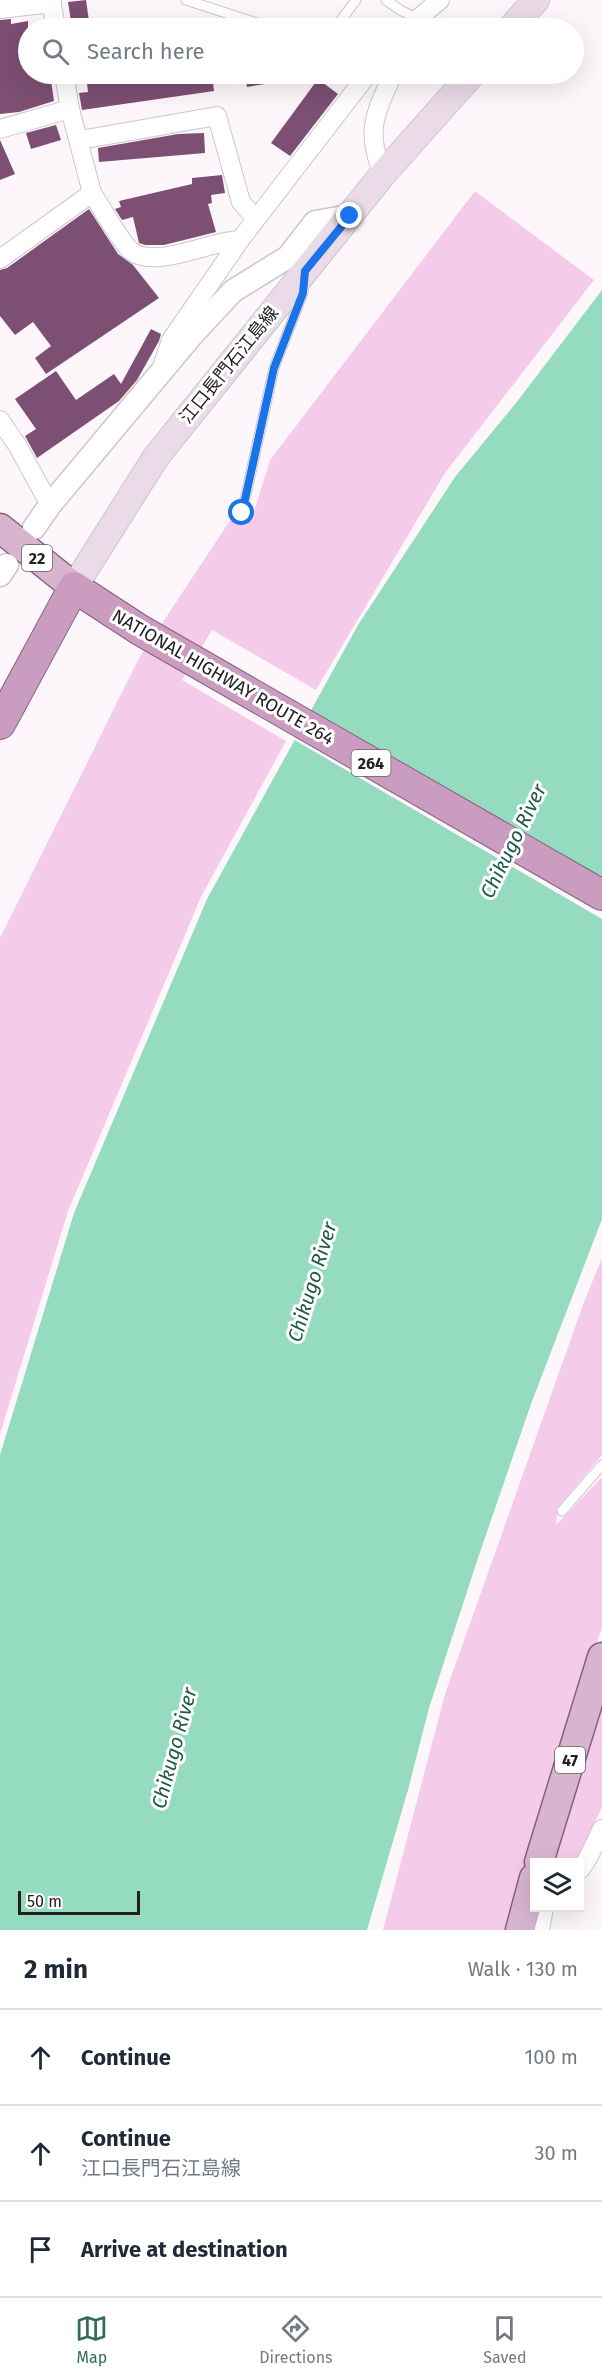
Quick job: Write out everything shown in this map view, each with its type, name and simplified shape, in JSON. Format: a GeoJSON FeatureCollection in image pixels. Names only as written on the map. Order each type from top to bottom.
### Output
{"type":"FeatureCollection","features":[{"type":"Feature","properties":{"kind":"highway","name":"NATIONAL HIGHWAY ROUTE 264"},"geometry":{"type":"LineString","coordinates":[[74,587],[140,630],[602,895]]}},
{"type":"Feature","properties":{"kind":"highway"},"geometry":{"type":"LineString","coordinates":[[0,724],[74,587]]}},
{"type":"Feature","properties":{"kind":"main road"},"geometry":{"type":"LineString","coordinates":[[520,18],[536,0]]}},
{"type":"Feature","properties":{"kind":"main road","name":"江口長門石江島線"},"geometry":{"type":"LineString","coordinates":[[74,587],[156,457],[383,174],[463,84]]}},
{"type":"Feature","properties":{"kind":"main road","name":"22"},"geometry":{"type":"LineString","coordinates":[[0,528],[74,587]]}},
{"type":"Feature","properties":{"kind":"main road","name":"47"},"geometry":{"type":"LineString","coordinates":[[541,1858],[602,1657]]}},
{"type":"Feature","properties":{"kind":"street"},"geometry":{"type":"LineString","coordinates":[[419,18],[431,0]]}},
{"type":"Feature","properties":{"kind":"street"},"geometry":{"type":"LineString","coordinates":[[421,18],[440,0]]}},
{"type":"Feature","properties":{"kind":"street"},"geometry":{"type":"LineString","coordinates":[[0,9],[52,1],[55,18]]}},
{"type":"Feature","properties":{"kind":"street"},"geometry":{"type":"LineString","coordinates":[[66,84],[92,193],[131,251],[145,257],[164,257],[228,240],[240,240]]}},
{"type":"Feature","properties":{"kind":"street"},"geometry":{"type":"LineString","coordinates":[[159,377],[171,340],[240,240],[360,84]]}},
{"type":"Feature","properties":{"kind":"street"},"geometry":{"type":"LineString","coordinates":[[383,174],[374,153],[373,133],[377,111],[389,84]]}},
{"type":"Feature","properties":{"kind":"street"},"geometry":{"type":"LineString","coordinates":[[0,129],[70,109]]}},
{"type":"Feature","properties":{"kind":"street"},"geometry":{"type":"LineString","coordinates":[[80,140],[217,116],[241,202],[256,219]]}},
{"type":"Feature","properties":{"kind":"street"},"geometry":{"type":"LineString","coordinates":[[0,259],[92,193]]}},
{"type":"Feature","properties":{"kind":"street"},"geometry":{"type":"LineString","coordinates":[[34,528],[50,505],[192,335],[233,291],[288,257],[315,222],[350,216]]}},
{"type":"Feature","properties":{"kind":"street"},"geometry":{"type":"LineString","coordinates":[[0,420],[17,444],[50,505]]}},
{"type":"Feature","properties":{"kind":"street"},"geometry":{"type":"LineString","coordinates":[[584,1863],[602,1829]]}},
{"type":"Feature","properties":{"kind":"lane"},"geometry":{"type":"LineString","coordinates":[[186,0],[241,18]]}},
{"type":"Feature","properties":{"kind":"lane"},"geometry":{"type":"LineString","coordinates":[[342,18],[356,0]]}},
{"type":"Feature","properties":{"kind":"lane"},"geometry":{"type":"LineString","coordinates":[[386,0],[407,18]]}},
{"type":"Feature","properties":{"kind":"lane"},"geometry":{"type":"LineString","coordinates":[[242,513],[274,368],[303,293],[305,271]]}},
{"type":"Feature","properties":{"kind":"lane"},"geometry":{"type":"LineString","coordinates":[[562,1511],[602,1466]]}},
{"type":"Feature","properties":{"kind":"shaded area"},"geometry":{"type":"Polygon","coordinates":[[[475,191],[594,280],[445,473],[316,690],[212,630],[182,680],[286,741],[201,897],[68,1211],[0,1434],[0,938],[139,658],[231,519],[253,515],[270,460],[475,191]]]}},
{"type":"Feature","properties":{"kind":"shaded area"},"geometry":{"type":"Polygon","coordinates":[[[602,1258],[602,1455],[558,1508],[556,1525],[602,1477],[602,1628],[552,1771],[509,1930],[383,1930],[445,1694],[584,1302],[602,1258]]]}},
{"type":"Feature","properties":{"kind":"shaded area"},"geometry":{"type":"Polygon","coordinates":[[[602,1686],[602,1807],[579,1858],[551,1858],[602,1686]]]}},
{"type":"Feature","properties":{"kind":"water","name":"Chikugo River"},"geometry":{"type":"Polygon","coordinates":[[[602,290],[602,1219],[531,1404],[478,1558],[429,1708],[408,1790],[367,1930],[0,1930],[0,1455],[74,1213],[207,899],[358,625],[455,477],[516,403],[602,290]]]}},
{"type":"Feature","properties":{"kind":"pier"},"geometry":{"type":"Polygon","coordinates":[[[305,714],[602,886],[602,919],[291,738],[305,714]]]}},
{"type":"Feature","properties":{"kind":"building"},"geometry":{"type":"Polygon","coordinates":[[[86,0],[89,18],[70,18],[68,2],[86,0]]]}},
{"type":"Feature","properties":{"kind":"building"},"geometry":{"type":"Polygon","coordinates":[[[11,19],[11,24],[18,23],[18,84],[51,84],[54,101],[19,112],[0,114],[0,20],[11,19]]]}},
{"type":"Feature","properties":{"kind":"building"},"geometry":{"type":"Polygon","coordinates":[[[87,84],[213,84],[214,91],[82,110],[79,93],[88,92],[87,84]]]}},
{"type":"Feature","properties":{"kind":"building"},"geometry":{"type":"Polygon","coordinates":[[[247,84],[266,84],[247,87],[247,84]]]}},
{"type":"Feature","properties":{"kind":"building"},"geometry":{"type":"Polygon","coordinates":[[[314,84],[325,84],[338,94],[290,156],[271,143],[314,84]]]}},
{"type":"Feature","properties":{"kind":"building"},"geometry":{"type":"Polygon","coordinates":[[[56,125],[61,140],[31,149],[26,133],[56,125]]]}},
{"type":"Feature","properties":{"kind":"building"},"geometry":{"type":"Polygon","coordinates":[[[204,133],[205,153],[99,162],[98,148],[178,134],[204,133]]]}},
{"type":"Feature","properties":{"kind":"building"},"geometry":{"type":"Polygon","coordinates":[[[0,140],[15,174],[0,180],[0,140]]]}},
{"type":"Feature","properties":{"kind":"building"},"geometry":{"type":"Polygon","coordinates":[[[222,175],[225,193],[211,195],[212,203],[208,204],[216,232],[164,245],[145,245],[139,243],[133,217],[122,220],[115,209],[121,207],[119,201],[192,184],[192,178],[222,175]]]}},
{"type":"Feature","properties":{"kind":"building"},"geometry":{"type":"Polygon","coordinates":[[[89,209],[118,254],[133,265],[159,298],[46,374],[35,358],[51,346],[33,322],[15,335],[0,316],[0,270],[7,268],[89,209]]]}},
{"type":"Feature","properties":{"kind":"building"},"geometry":{"type":"Polygon","coordinates":[[[151,329],[161,334],[159,341],[137,380],[119,401],[37,458],[25,436],[36,429],[15,399],[56,371],[76,400],[114,374],[121,384],[151,329]]]}},
{"type":"Feature","properties":{"kind":"route"},"geometry":{"type":"LineString","coordinates":[[242,513],[274,368],[303,293],[305,271],[350,216]]}}]}
